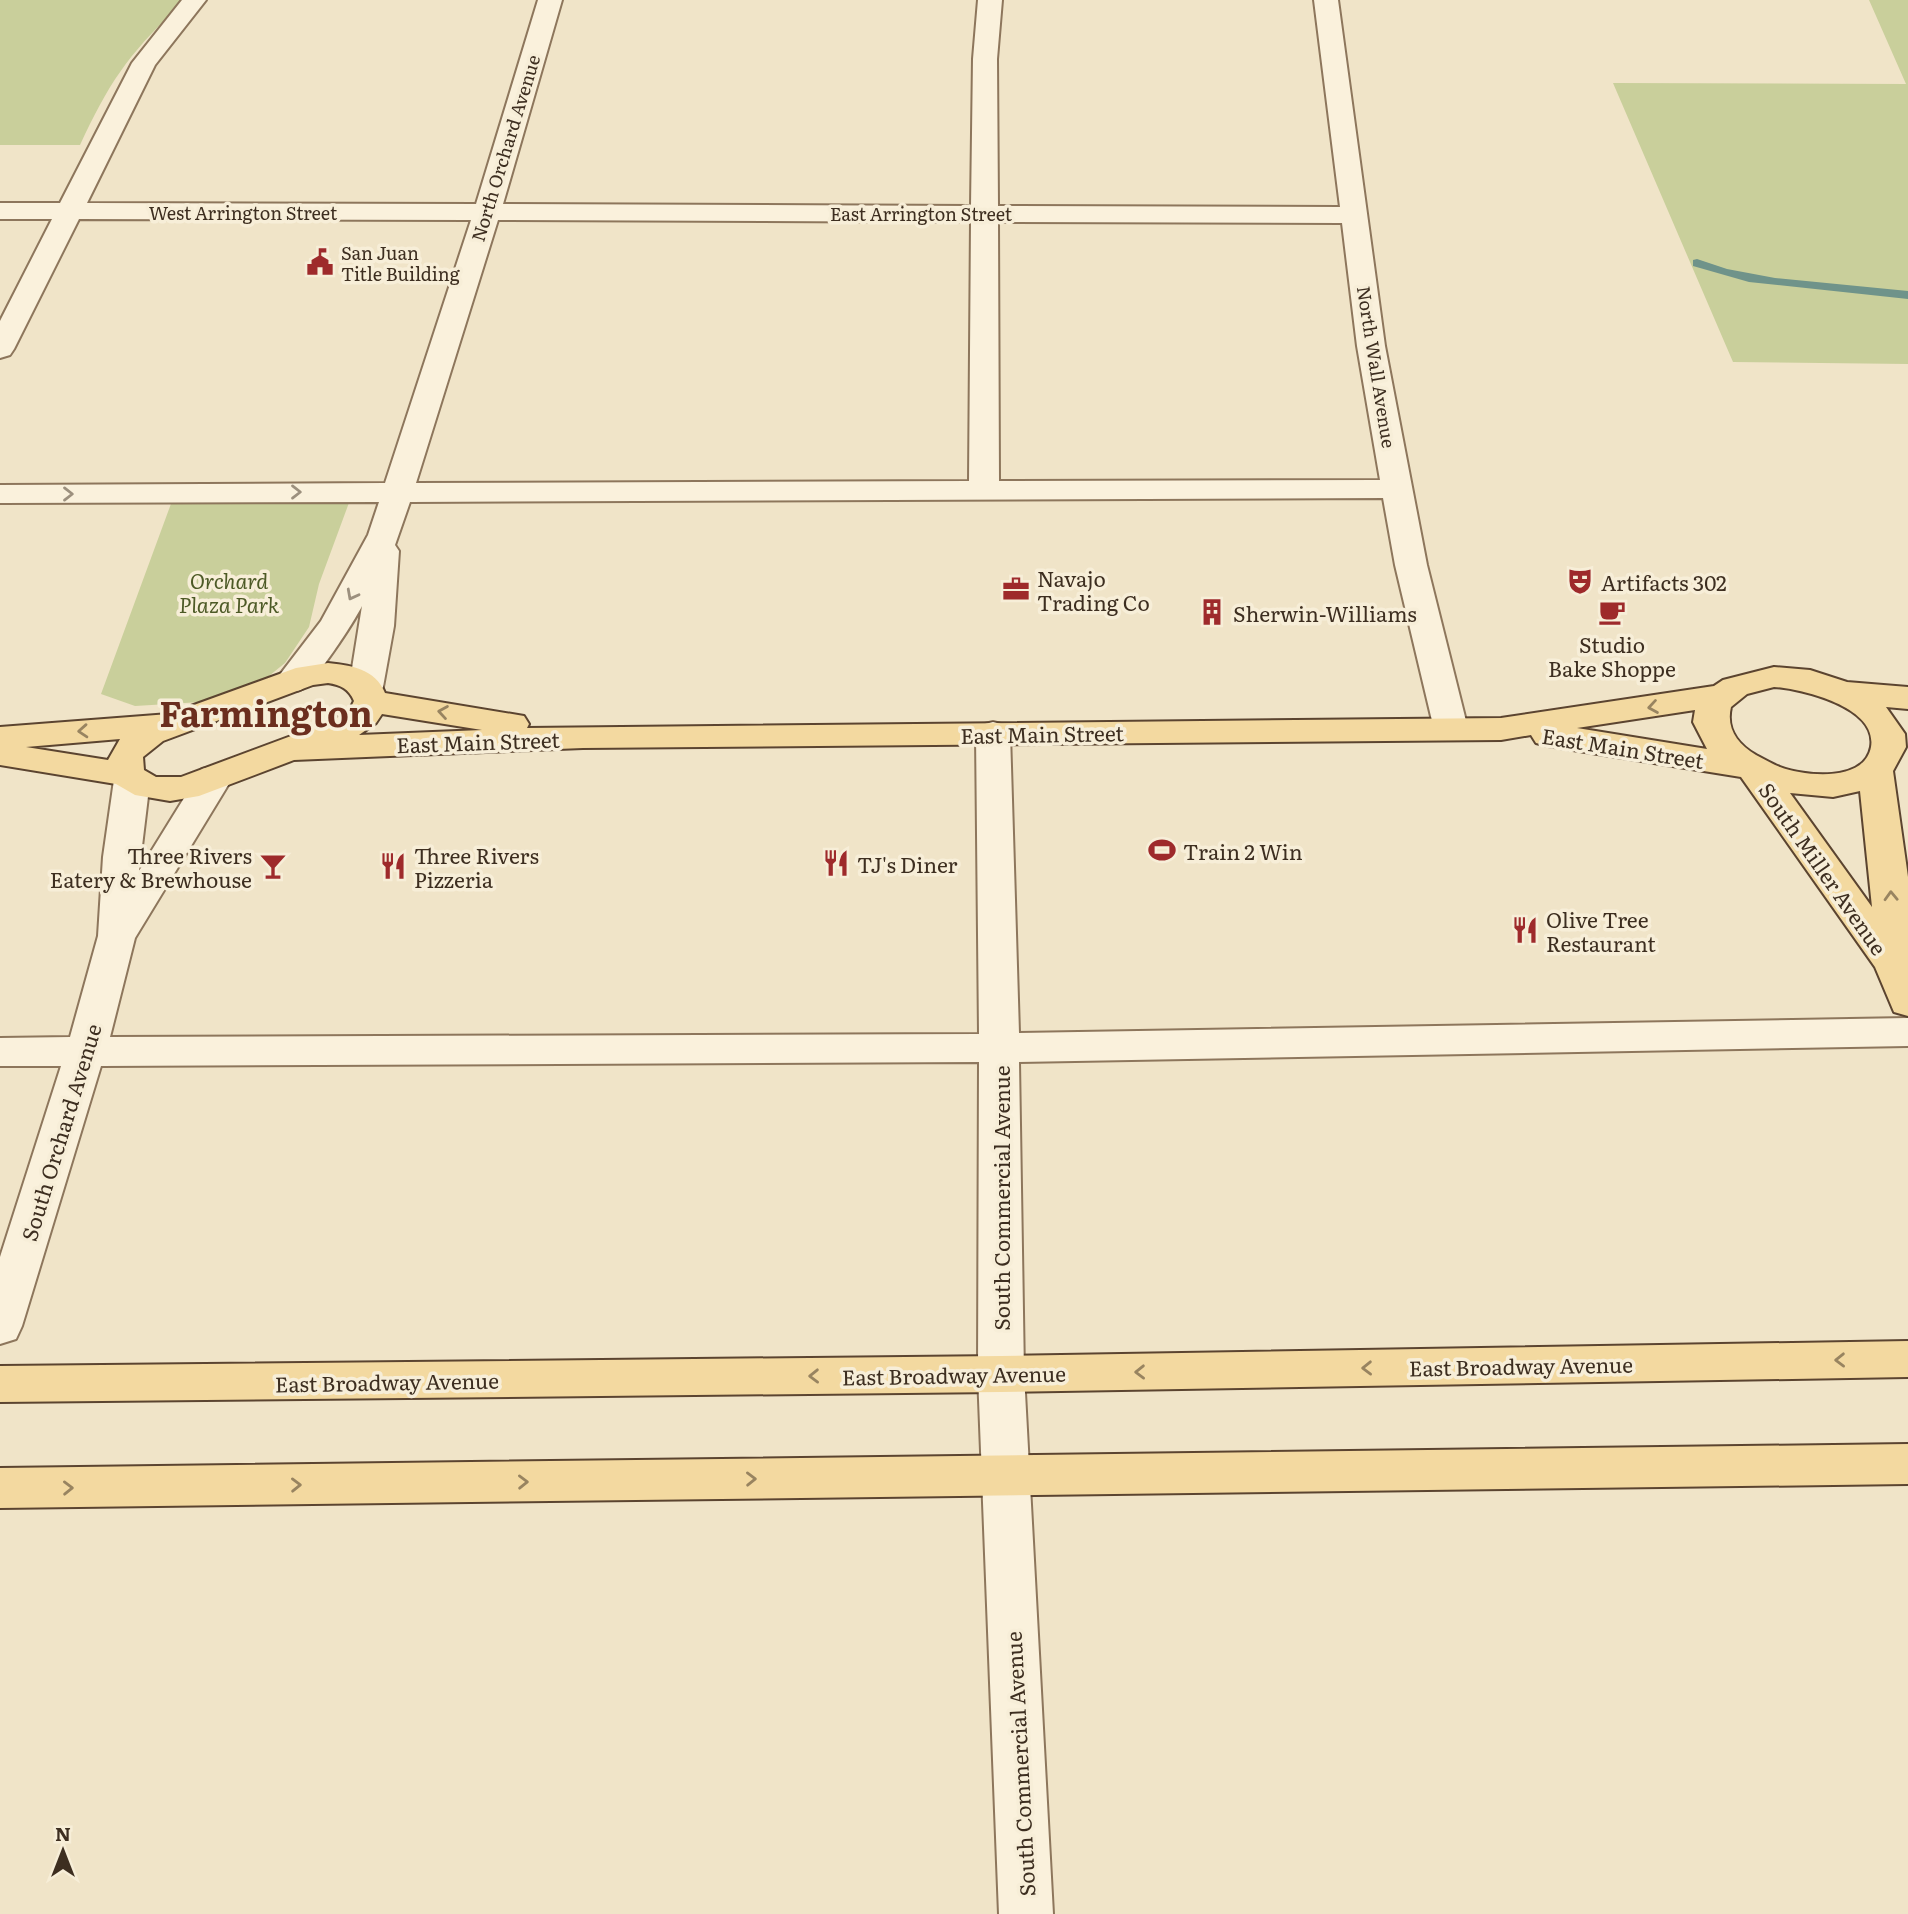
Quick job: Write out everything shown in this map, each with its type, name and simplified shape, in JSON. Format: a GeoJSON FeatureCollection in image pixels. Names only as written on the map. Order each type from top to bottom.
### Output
{"type":"FeatureCollection","features":[{"type":"Feature","properties":{"kind":"main road","name":"East Main Street"},"geometry":{"type":"LineString","coordinates":[[175,724],[292,681],[328,673],[347,675],[368,694],[583,737]]}},
{"type":"Feature","properties":{"kind":"main road"},"geometry":{"type":"LineString","coordinates":[[1842,691],[1868,709],[1885,729],[1890,760],[1861,779],[1822,786],[1777,780],[1750,769],[1716,738],[1710,723],[1712,708],[1720,696],[1752,680],[1774,677],[1820,683],[1842,691],[1908,698]]}},
{"type":"Feature","properties":{"kind":"main road"},"geometry":{"type":"LineString","coordinates":[[0,754],[129,777],[146,788],[186,788],[346,728],[364,715],[368,694]]}},
{"type":"Feature","properties":{"kind":"main road","name":"East Main Street"},"geometry":{"type":"LineString","coordinates":[[1501,729],[1720,696]]}},
{"type":"Feature","properties":{"kind":"main road"},"geometry":{"type":"LineString","coordinates":[[0,738],[175,724]]}},
{"type":"Feature","properties":{"kind":"main road"},"geometry":{"type":"LineString","coordinates":[[129,777],[125,756],[135,743],[151,733],[175,724]]}},
{"type":"Feature","properties":{"kind":"main road","name":"East Main Street"},"geometry":{"type":"LineString","coordinates":[[290,749],[583,737],[1501,729],[1637,747],[1750,769]]}},
{"type":"Feature","properties":{"kind":"main road","name":"South Miller Avenue"},"geometry":{"type":"LineString","coordinates":[[1890,760],[1893,964]]}},
{"type":"Feature","properties":{"kind":"main road","name":"South Miller Avenue"},"geometry":{"type":"LineString","coordinates":[[1750,769],[1893,964],[1908,1002]]}},
{"type":"Feature","properties":{"kind":"main road","name":"East Broadway Avenue"},"geometry":{"type":"LineString","coordinates":[[0,1384],[1000,1374],[1908,1359]]}},
{"type":"Feature","properties":{"kind":"main road"},"geometry":{"type":"LineString","coordinates":[[0,1488],[1908,1464]]}},
{"type":"Feature","properties":{"kind":"street"},"geometry":{"type":"LineString","coordinates":[[0,349],[144,63],[194,0]]}},
{"type":"Feature","properties":{"kind":"street","name":"North Orchard Avenue"},"geometry":{"type":"LineString","coordinates":[[292,681],[336,624],[384,535],[487,213],[550,0]]}},
{"type":"Feature","properties":{"kind":"street"},"geometry":{"type":"LineString","coordinates":[[984,489],[985,59],[990,0]]}},
{"type":"Feature","properties":{"kind":"street","name":"North Wall Avenue"},"geometry":{"type":"LineString","coordinates":[[1326,0],[1371,346],[1411,565],[1451,729]]}},
{"type":"Feature","properties":{"kind":"street","name":"West Arrington Street"},"geometry":{"type":"LineString","coordinates":[[0,211],[487,213]]}},
{"type":"Feature","properties":{"kind":"street","name":"East Arrington Street"},"geometry":{"type":"LineString","coordinates":[[487,213],[1356,215]]}},
{"type":"Feature","properties":{"kind":"street"},"geometry":{"type":"LineString","coordinates":[[0,494],[1396,489]]}},
{"type":"Feature","properties":{"kind":"street","name":"North Orchard Avenue"},"geometry":{"type":"LineString","coordinates":[[368,694],[377,626],[384,535]]}},
{"type":"Feature","properties":{"kind":"street","name":"South Commercial Avenue"},"geometry":{"type":"LineString","coordinates":[[993,733],[999,1048],[1000,1374],[1027,1914]]}},
{"type":"Feature","properties":{"kind":"street","name":"South Orchard Avenue"},"geometry":{"type":"LineString","coordinates":[[0,1326],[86,1051],[117,936],[129,777]]}},
{"type":"Feature","properties":{"kind":"street","name":"South Orchard Avenue"},"geometry":{"type":"LineString","coordinates":[[117,936],[215,778]]}},
{"type":"Feature","properties":{"kind":"street"},"geometry":{"type":"LineString","coordinates":[[0,1052],[999,1048],[1908,1032]]}},
{"type":"Feature","properties":{"kind":"green space"},"geometry":{"type":"Polygon","coordinates":[[[0,0],[181,0],[120,71],[80,145],[0,145],[0,0]]]}},
{"type":"Feature","properties":{"kind":"green space"},"geometry":{"type":"Polygon","coordinates":[[[1869,0],[1908,0],[1908,364],[1733,362],[1613,83],[1906,84],[1869,0]]]}},
{"type":"Feature","properties":{"kind":"green space","name":"Orchard Plaza Park"},"geometry":{"type":"Polygon","coordinates":[[[350,500],[319,584],[309,627],[285,663],[264,680],[201,702],[135,706],[101,694],[172,501],[350,500]]]}},
{"type":"Feature","properties":{"kind":"waterway"},"geometry":{"type":"LineString","coordinates":[[1697,263],[1723,272],[1775,282],[1908,295]]}},
{"type":"Feature","properties":{"kind":"place","name":"San Juan Title Building"},"geometry":{"type":"Point","coordinates":[320,262]}},
{"type":"Feature","properties":{"kind":"place","name":"Artifacts 302"},"geometry":{"type":"Point","coordinates":[1580,581]}},
{"type":"Feature","properties":{"kind":"place","name":"Navajo Trading Co"},"geometry":{"type":"Point","coordinates":[1016,589]}},
{"type":"Feature","properties":{"kind":"place","name":"Sherwin-Williams"},"geometry":{"type":"Point","coordinates":[1212,612]}},
{"type":"Feature","properties":{"kind":"place","name":"Studio Bake Shoppe"},"geometry":{"type":"Point","coordinates":[1612,612]}},
{"type":"Feature","properties":{"kind":"place","name":"Train 2 Win"},"geometry":{"type":"Point","coordinates":[1162,850]}},
{"type":"Feature","properties":{"kind":"place","name":"TJ's Diner"},"geometry":{"type":"Point","coordinates":[836,863]}},
{"type":"Feature","properties":{"kind":"place","name":"Three Rivers Eatery & Brewhouse"},"geometry":{"type":"Point","coordinates":[273,866]}},
{"type":"Feature","properties":{"kind":"place","name":"Three Rivers Pizzeria"},"geometry":{"type":"Point","coordinates":[393,866]}},
{"type":"Feature","properties":{"kind":"place","name":"Olive Tree Restaurant"},"geometry":{"type":"Point","coordinates":[1525,930]}},
{"type":"Feature","properties":{"kind":"district","name":"Farmington"},"geometry":{"type":"Point","coordinates":[266,712]}}]}
